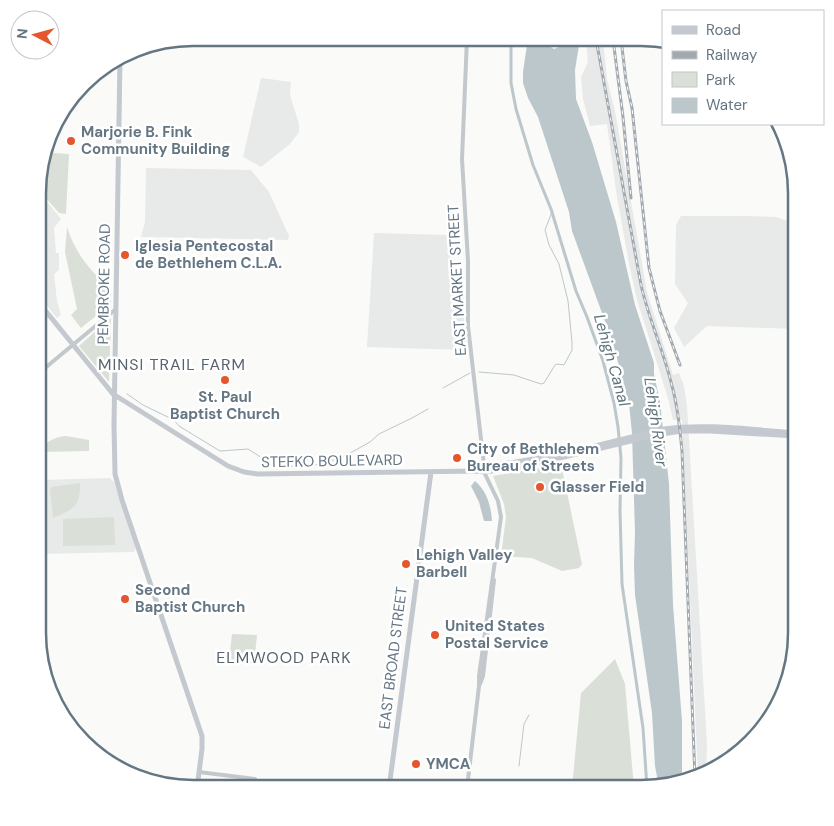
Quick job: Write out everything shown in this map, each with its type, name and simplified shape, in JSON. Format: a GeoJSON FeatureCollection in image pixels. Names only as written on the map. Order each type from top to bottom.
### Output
{"type":"FeatureCollection","features":[{"type":"Feature","properties":{"kind":"main road","name":"PEMBROKE ROAD"},"geometry":{"type":"LineString","coordinates":[[120,66],[114,458],[118,488],[202,736],[199,772]]}},
{"type":"Feature","properties":{"kind":"main road","name":"STEFKO BOULEVARD"},"geometry":{"type":"LineString","coordinates":[[46,312],[114,394],[226,465],[244,472],[265,474],[478,471],[526,466],[656,435],[681,431],[710,430],[787,434]]}},
{"type":"Feature","properties":{"kind":"main road","name":"EAST BROAD STREET"},"geometry":{"type":"LineString","coordinates":[[391,779],[431,472]]}},
{"type":"Feature","properties":{"kind":"main road"},"geometry":{"type":"LineString","coordinates":[[198,779],[199,772]]}},
{"type":"Feature","properties":{"kind":"street","name":"EAST MARKET STREET"},"geometry":{"type":"LineString","coordinates":[[467,779],[501,516],[498,500],[485,470],[468,326],[468,261],[462,159],[468,46]]}},
{"type":"Feature","properties":{"kind":"street"},"geometry":{"type":"LineString","coordinates":[[46,367],[116,309]]}},
{"type":"Feature","properties":{"kind":"street"},"geometry":{"type":"LineString","coordinates":[[199,772],[255,779]]}},
{"type":"Feature","properties":{"kind":"shaded area"},"geometry":{"type":"Polygon","coordinates":[[[587,46],[604,46],[607,79],[615,111],[647,292],[673,375],[679,373],[684,386],[687,405],[707,745],[706,764],[698,769],[682,420],[673,420],[668,398],[637,300],[616,191],[607,124],[590,126],[583,99],[581,77],[588,62],[587,46]]]}},
{"type":"Feature","properties":{"kind":"shaded area"},"geometry":{"type":"Polygon","coordinates":[[[261,78],[291,82],[290,95],[299,124],[299,132],[290,144],[261,167],[243,157],[261,78]]]}},
{"type":"Feature","properties":{"kind":"shaded area"},"geometry":{"type":"Polygon","coordinates":[[[146,168],[251,170],[269,192],[289,236],[288,240],[141,237],[145,222],[146,168]]]}},
{"type":"Feature","properties":{"kind":"shaded area"},"geometry":{"type":"Polygon","coordinates":[[[46,200],[61,219],[54,228],[56,253],[59,253],[59,270],[54,274],[57,301],[61,315],[57,318],[46,305],[46,200]]]}},
{"type":"Feature","properties":{"kind":"shaded area"},"geometry":{"type":"Polygon","coordinates":[[[681,216],[776,217],[787,221],[787,329],[707,326],[684,347],[674,328],[688,303],[675,284],[676,225],[681,216]]]}},
{"type":"Feature","properties":{"kind":"shaded area"},"geometry":{"type":"Polygon","coordinates":[[[374,233],[449,235],[453,278],[460,298],[464,298],[464,347],[462,350],[367,347],[374,233]]]}},
{"type":"Feature","properties":{"kind":"shaded area"},"geometry":{"type":"Polygon","coordinates":[[[110,478],[114,482],[136,548],[134,552],[47,554],[47,480],[110,478]]]}},
{"type":"Feature","properties":{"kind":"green space"},"geometry":{"type":"Polygon","coordinates":[[[54,145],[54,153],[69,154],[66,214],[59,213],[46,198],[49,164],[54,145]]]}},
{"type":"Feature","properties":{"kind":"green space"},"geometry":{"type":"Polygon","coordinates":[[[67,227],[84,262],[111,290],[111,304],[81,328],[71,315],[77,309],[65,252],[67,227]]]}},
{"type":"Feature","properties":{"kind":"green space"},"geometry":{"type":"Polygon","coordinates":[[[111,317],[109,382],[79,346],[111,317]]]}},
{"type":"Feature","properties":{"kind":"green space"},"geometry":{"type":"Polygon","coordinates":[[[66,436],[89,440],[89,451],[47,452],[47,443],[58,437],[66,436]]]}},
{"type":"Feature","properties":{"kind":"green space","name":"Glasser Field"},"geometry":{"type":"Polygon","coordinates":[[[561,464],[582,564],[579,568],[562,571],[532,558],[501,556],[506,517],[504,504],[493,476],[561,464]]]}},
{"type":"Feature","properties":{"kind":"green space"},"geometry":{"type":"Polygon","coordinates":[[[80,483],[79,497],[74,506],[53,518],[51,487],[80,483]]]}},
{"type":"Feature","properties":{"kind":"green space"},"geometry":{"type":"Polygon","coordinates":[[[114,517],[115,545],[63,546],[63,519],[114,517]]]}},
{"type":"Feature","properties":{"kind":"green space","name":"ELMWOOD PARK"},"geometry":{"type":"Polygon","coordinates":[[[232,634],[257,635],[254,664],[229,661],[232,634]]]}},
{"type":"Feature","properties":{"kind":"green space"},"geometry":{"type":"Polygon","coordinates":[[[615,659],[625,684],[633,779],[573,779],[581,693],[615,659]]]}},
{"type":"Feature","properties":{"kind":"water","name":"Lehigh River"},"geometry":{"type":"Polygon","coordinates":[[[527,46],[549,46],[554,49],[559,46],[579,46],[575,70],[576,99],[592,142],[616,222],[635,305],[654,363],[669,484],[673,605],[682,721],[682,774],[670,777],[657,778],[652,713],[635,595],[632,433],[629,404],[613,343],[572,231],[569,212],[538,117],[523,83],[527,46]]]}},
{"type":"Feature","properties":{"kind":"water"},"geometry":{"type":"Polygon","coordinates":[[[475,481],[483,489],[488,499],[492,521],[484,521],[479,502],[471,486],[475,481]]]}},
{"type":"Feature","properties":{"kind":"waterway","name":"Lehigh Canal"},"geometry":{"type":"LineString","coordinates":[[511,46],[511,83],[516,109],[533,165],[551,209],[576,291],[603,361],[614,403],[621,458],[622,584],[643,728],[646,779]]}},
{"type":"Feature","properties":{"kind":"waterway"},"geometry":{"type":"LineString","coordinates":[[479,372],[514,375],[541,384],[544,383],[555,365],[564,365],[572,350],[568,301],[559,264],[549,245],[545,230],[552,212]]}},
{"type":"Feature","properties":{"kind":"waterway"},"geometry":{"type":"LineString","coordinates":[[443,388],[470,373]]}},
{"type":"Feature","properties":{"kind":"waterway"},"geometry":{"type":"LineString","coordinates":[[127,394],[143,405],[174,420],[179,426],[220,451],[248,449],[276,467],[315,465],[341,458],[370,442],[379,434],[428,409]]}},
{"type":"Feature","properties":{"kind":"waterway"},"geometry":{"type":"LineString","coordinates":[[519,766],[524,724],[529,715]]}},
{"type":"Feature","properties":{"kind":"railway"},"geometry":{"type":"LineString","coordinates":[[597,46],[641,285],[669,373],[678,418],[682,451],[695,770]]}},
{"type":"Feature","properties":{"kind":"railway"},"geometry":{"type":"LineString","coordinates":[[614,46],[631,198]]}},
{"type":"Feature","properties":{"kind":"railway"},"geometry":{"type":"LineString","coordinates":[[622,46],[626,81],[632,108],[649,268],[660,311],[680,365]]}},
{"type":"Feature","properties":{"kind":"place","name":"Marjorie B. Fink Community Building"},"geometry":{"type":"Point","coordinates":[71,141]}},
{"type":"Feature","properties":{"kind":"place","name":"Iglesia Pentecostal de Bethlehem C.L.A."},"geometry":{"type":"Point","coordinates":[125,255]}},
{"type":"Feature","properties":{"kind":"place","name":"St. Paul Baptist Church"},"geometry":{"type":"Point","coordinates":[225,380]}},
{"type":"Feature","properties":{"kind":"place","name":"City of Bethlehem Bureau of Streets"},"geometry":{"type":"Point","coordinates":[457,458]}},
{"type":"Feature","properties":{"kind":"place","name":"Glasser Field"},"geometry":{"type":"Point","coordinates":[540,487]}},
{"type":"Feature","properties":{"kind":"place","name":"Lehigh Valley Barbell"},"geometry":{"type":"Point","coordinates":[406,564]}},
{"type":"Feature","properties":{"kind":"place","name":"Second Baptist Church"},"geometry":{"type":"Point","coordinates":[125,599]}},
{"type":"Feature","properties":{"kind":"place","name":"United States Postal Service"},"geometry":{"type":"Point","coordinates":[435,635]}},
{"type":"Feature","properties":{"kind":"place","name":"YMCA"},"geometry":{"type":"Point","coordinates":[416,764]}},
{"type":"Feature","properties":{"kind":"district","name":"MINSI TRAIL FARM"},"geometry":{"type":"Point","coordinates":[172,364]}},
{"type":"Feature","properties":{"kind":"district","name":"ELMWOOD PARK"},"geometry":{"type":"Point","coordinates":[284,657]}}]}
